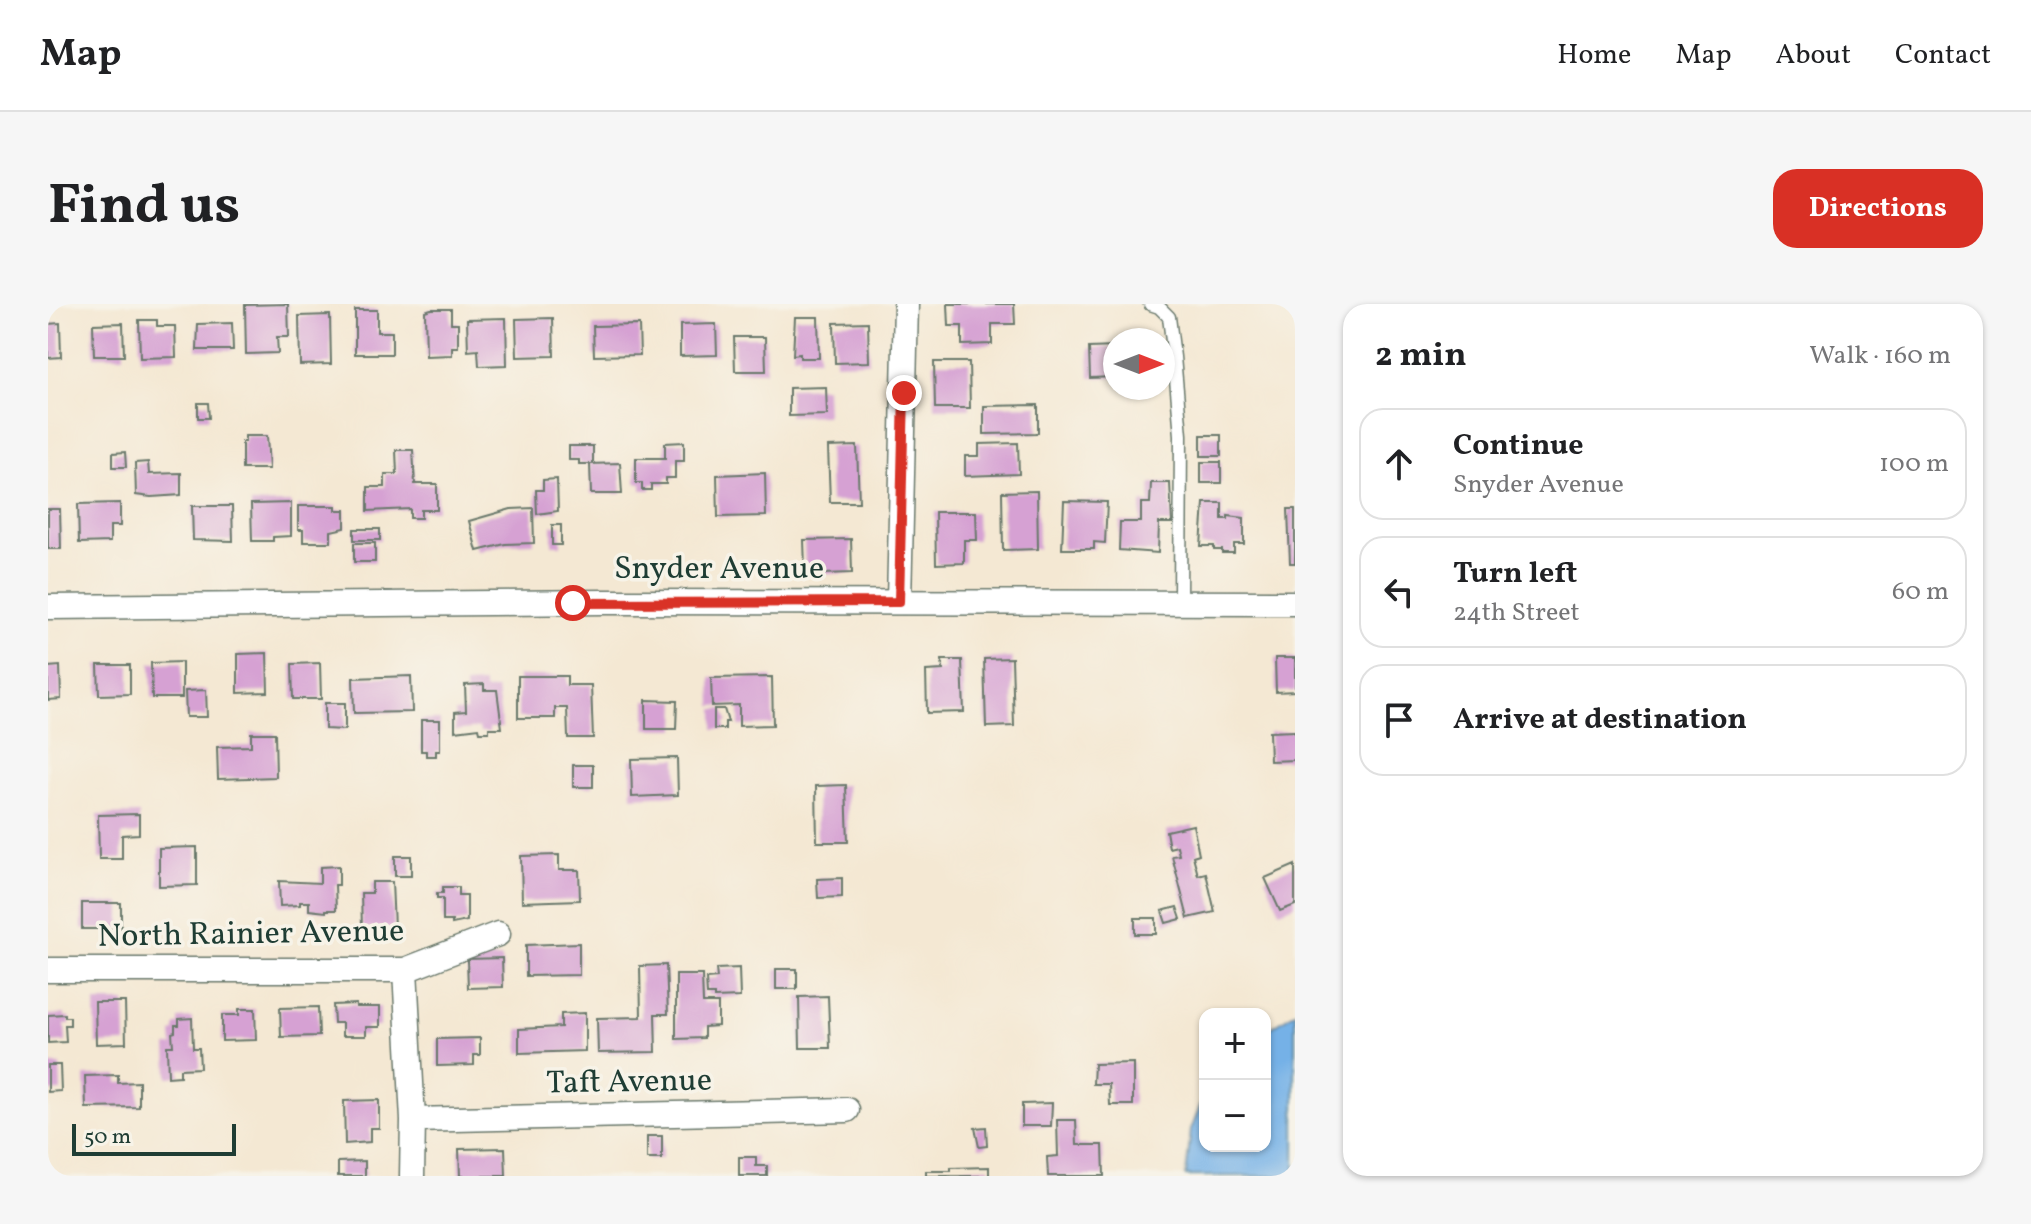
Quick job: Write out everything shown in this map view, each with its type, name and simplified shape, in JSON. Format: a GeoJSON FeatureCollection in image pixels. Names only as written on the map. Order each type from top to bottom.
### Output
{"type":"FeatureCollection","features":[{"type":"Feature","properties":{"kind":"street"},"geometry":{"type":"LineString","coordinates":[[899,602],[906,304]]}},
{"type":"Feature","properties":{"kind":"street","name":"Snyder Avenue"},"geometry":{"type":"LineString","coordinates":[[48,607],[1295,603]]}},
{"type":"Feature","properties":{"kind":"street","name":"North Rainier Avenue"},"geometry":{"type":"LineString","coordinates":[[48,970],[405,970],[498,934]]}},
{"type":"Feature","properties":{"kind":"street"},"geometry":{"type":"LineString","coordinates":[[405,970],[413,1120],[412,1176]]}},
{"type":"Feature","properties":{"kind":"street","name":"Taft Avenue"},"geometry":{"type":"LineString","coordinates":[[413,1120],[847,1110]]}},
{"type":"Feature","properties":{"kind":"lane"},"geometry":{"type":"LineString","coordinates":[[1150,304],[1159,307],[1169,317],[1174,357],[1181,435],[1180,602]]}},
{"type":"Feature","properties":{"kind":"water"},"geometry":{"type":"Polygon","coordinates":[[[1295,1012],[1295,1176],[1186,1176],[1191,1130],[1199,1109],[1199,1152],[1271,1152],[1271,1028],[1295,1012]]]}},
{"type":"Feature","properties":{"kind":"building"},"geometry":{"type":"Polygon","coordinates":[[[288,304],[289,337],[277,337],[278,353],[246,354],[245,305],[288,304]]]}},
{"type":"Feature","properties":{"kind":"building"},"geometry":{"type":"Polygon","coordinates":[[[948,304],[1014,304],[1015,324],[992,324],[992,344],[962,345],[962,326],[949,326],[948,304]]]}},
{"type":"Feature","properties":{"kind":"building"},"geometry":{"type":"Polygon","coordinates":[[[451,309],[451,323],[458,323],[458,347],[452,347],[452,355],[426,356],[425,311],[451,309]]]}},
{"type":"Feature","properties":{"kind":"building"},"geometry":{"type":"Polygon","coordinates":[[[355,310],[377,310],[377,332],[392,332],[392,354],[355,354],[355,310]]]}},
{"type":"Feature","properties":{"kind":"building"},"geometry":{"type":"Polygon","coordinates":[[[330,315],[331,364],[300,365],[299,316],[330,315]]]}},
{"type":"Feature","properties":{"kind":"building"},"geometry":{"type":"Polygon","coordinates":[[[795,317],[818,317],[819,358],[793,355],[795,317]]]}},
{"type":"Feature","properties":{"kind":"building"},"geometry":{"type":"Polygon","coordinates":[[[506,318],[507,365],[479,366],[478,350],[468,351],[467,319],[506,318]]]}},
{"type":"Feature","properties":{"kind":"building"},"geometry":{"type":"Polygon","coordinates":[[[553,318],[554,356],[517,357],[516,319],[553,318]]]}},
{"type":"Feature","properties":{"kind":"building"},"geometry":{"type":"Polygon","coordinates":[[[139,320],[157,320],[157,326],[175,326],[176,357],[140,358],[139,320]]]}},
{"type":"Feature","properties":{"kind":"building"},"geometry":{"type":"Polygon","coordinates":[[[868,322],[869,362],[835,363],[834,323],[868,322]]]}},
{"type":"Feature","properties":{"kind":"building"},"geometry":{"type":"Polygon","coordinates":[[[60,323],[61,357],[48,358],[48,324],[60,323]]]}},
{"type":"Feature","properties":{"kind":"building"},"geometry":{"type":"Polygon","coordinates":[[[123,323],[124,356],[94,356],[93,324],[123,323]]]}},
{"type":"Feature","properties":{"kind":"building"},"geometry":{"type":"Polygon","coordinates":[[[232,323],[233,350],[197,350],[198,324],[232,323]]]}},
{"type":"Feature","properties":{"kind":"building"},"geometry":{"type":"Polygon","coordinates":[[[716,324],[717,355],[680,356],[680,325],[716,324]]]}},
{"type":"Feature","properties":{"kind":"building"},"geometry":{"type":"Polygon","coordinates":[[[639,325],[640,355],[594,356],[593,326],[639,325]]]}},
{"type":"Feature","properties":{"kind":"building"},"geometry":{"type":"Polygon","coordinates":[[[734,337],[765,337],[766,371],[735,371],[734,337]]]}},
{"type":"Feature","properties":{"kind":"building"},"geometry":{"type":"Polygon","coordinates":[[[1103,347],[1103,377],[1090,378],[1089,348],[1103,347]]]}},
{"type":"Feature","properties":{"kind":"building"},"geometry":{"type":"Polygon","coordinates":[[[934,362],[969,362],[970,408],[935,408],[934,362]]]}},
{"type":"Feature","properties":{"kind":"building"},"geometry":{"type":"Polygon","coordinates":[[[826,387],[827,415],[789,416],[789,388],[826,387]]]}},
{"type":"Feature","properties":{"kind":"building"},"geometry":{"type":"Polygon","coordinates":[[[198,403],[208,403],[209,418],[198,418],[198,403]]]}},
{"type":"Feature","properties":{"kind":"building"},"geometry":{"type":"Polygon","coordinates":[[[1038,405],[1038,433],[984,434],[984,406],[1038,405]]]}},
{"type":"Feature","properties":{"kind":"building"},"geometry":{"type":"Polygon","coordinates":[[[1201,435],[1221,435],[1221,456],[1201,456],[1201,435]]]}},
{"type":"Feature","properties":{"kind":"building"},"geometry":{"type":"Polygon","coordinates":[[[245,436],[267,436],[269,469],[242,469],[242,442],[245,442],[245,436]]]}},
{"type":"Feature","properties":{"kind":"building"},"geometry":{"type":"Polygon","coordinates":[[[684,442],[684,461],[675,461],[675,478],[666,478],[666,484],[651,484],[651,490],[642,490],[642,483],[636,483],[636,458],[665,458],[665,443],[684,442]]]}},
{"type":"Feature","properties":{"kind":"building"},"geometry":{"type":"Polygon","coordinates":[[[1018,443],[1019,474],[965,476],[965,456],[979,456],[979,444],[1018,443]]]}},
{"type":"Feature","properties":{"kind":"building"},"geometry":{"type":"Polygon","coordinates":[[[569,446],[593,446],[593,464],[569,460],[569,446]]]}},
{"type":"Feature","properties":{"kind":"building"},"geometry":{"type":"Polygon","coordinates":[[[857,446],[859,502],[830,502],[828,447],[857,446]]]}},
{"type":"Feature","properties":{"kind":"building"},"geometry":{"type":"Polygon","coordinates":[[[396,450],[413,450],[415,484],[437,484],[437,510],[421,510],[421,518],[410,518],[410,509],[368,511],[368,487],[385,487],[385,474],[397,474],[396,450]]]}},
{"type":"Feature","properties":{"kind":"building"},"geometry":{"type":"Polygon","coordinates":[[[125,452],[126,467],[113,467],[113,453],[125,452]]]}},
{"type":"Feature","properties":{"kind":"building"},"geometry":{"type":"Polygon","coordinates":[[[148,462],[149,474],[181,473],[181,495],[136,495],[135,463],[148,462]]]}},
{"type":"Feature","properties":{"kind":"building"},"geometry":{"type":"Polygon","coordinates":[[[1201,462],[1221,462],[1221,483],[1201,483],[1201,462]]]}},
{"type":"Feature","properties":{"kind":"building"},"geometry":{"type":"Polygon","coordinates":[[[620,463],[622,494],[591,494],[590,464],[620,463]]]}},
{"type":"Feature","properties":{"kind":"building"},"geometry":{"type":"Polygon","coordinates":[[[765,473],[766,516],[718,517],[717,475],[765,473]]]}},
{"type":"Feature","properties":{"kind":"building"},"geometry":{"type":"Polygon","coordinates":[[[557,479],[558,511],[537,514],[536,490],[543,490],[543,480],[557,479]]]}},
{"type":"Feature","properties":{"kind":"building"},"geometry":{"type":"Polygon","coordinates":[[[1151,483],[1170,483],[1172,523],[1159,523],[1158,553],[1119,550],[1120,522],[1141,522],[1141,503],[1150,503],[1151,483]]]}},
{"type":"Feature","properties":{"kind":"building"},"geometry":{"type":"Polygon","coordinates":[[[1037,491],[1038,549],[1003,550],[1002,492],[1037,491]]]}},
{"type":"Feature","properties":{"kind":"building"},"geometry":{"type":"Polygon","coordinates":[[[1064,501],[1107,502],[1105,543],[1094,542],[1094,549],[1062,549],[1064,501]]]}},
{"type":"Feature","properties":{"kind":"building"},"geometry":{"type":"Polygon","coordinates":[[[120,503],[120,526],[110,526],[110,542],[79,543],[78,504],[120,503]]]}},
{"type":"Feature","properties":{"kind":"building"},"geometry":{"type":"Polygon","coordinates":[[[291,503],[291,536],[273,537],[273,541],[252,541],[251,504],[291,503]]]}},
{"type":"Feature","properties":{"kind":"building"},"geometry":{"type":"Polygon","coordinates":[[[1204,503],[1222,503],[1222,519],[1228,519],[1228,516],[1244,518],[1244,544],[1234,544],[1234,553],[1222,553],[1222,550],[1214,550],[1214,546],[1201,546],[1204,503]]]}},
{"type":"Feature","properties":{"kind":"building"},"geometry":{"type":"Polygon","coordinates":[[[192,506],[232,506],[233,541],[193,540],[192,506]]]}},
{"type":"Feature","properties":{"kind":"building"},"geometry":{"type":"Polygon","coordinates":[[[298,506],[336,506],[336,510],[345,510],[345,528],[331,531],[331,542],[303,542],[303,530],[298,530],[298,506]]]}},
{"type":"Feature","properties":{"kind":"building"},"geometry":{"type":"Polygon","coordinates":[[[533,508],[534,543],[505,544],[477,551],[469,521],[511,509],[533,508]]]}},
{"type":"Feature","properties":{"kind":"building"},"geometry":{"type":"Polygon","coordinates":[[[48,509],[60,509],[61,549],[48,549],[48,509]]]}},
{"type":"Feature","properties":{"kind":"building"},"geometry":{"type":"Polygon","coordinates":[[[1288,509],[1295,509],[1295,563],[1290,563],[1288,509]]]}},
{"type":"Feature","properties":{"kind":"building"},"geometry":{"type":"Polygon","coordinates":[[[935,512],[976,512],[977,540],[964,540],[964,563],[936,564],[935,512]]]}},
{"type":"Feature","properties":{"kind":"building"},"geometry":{"type":"Polygon","coordinates":[[[552,525],[561,525],[561,545],[552,545],[552,525]]]}},
{"type":"Feature","properties":{"kind":"building"},"geometry":{"type":"Polygon","coordinates":[[[354,529],[380,529],[380,540],[354,540],[354,529]]]}},
{"type":"Feature","properties":{"kind":"building"},"geometry":{"type":"Polygon","coordinates":[[[851,539],[852,573],[823,574],[823,568],[805,568],[804,540],[851,539]]]}},
{"type":"Feature","properties":{"kind":"building"},"geometry":{"type":"Polygon","coordinates":[[[354,543],[375,543],[375,562],[354,562],[354,543]]]}},
{"type":"Feature","properties":{"kind":"building"},"geometry":{"type":"Polygon","coordinates":[[[267,653],[268,692],[238,693],[238,654],[267,653]]]}},
{"type":"Feature","properties":{"kind":"building"},"geometry":{"type":"Polygon","coordinates":[[[1012,658],[1014,726],[986,727],[984,659],[1012,658]]]}},
{"type":"Feature","properties":{"kind":"building"},"geometry":{"type":"Polygon","coordinates":[[[1275,658],[1295,658],[1295,691],[1276,692],[1275,658]]]}},
{"type":"Feature","properties":{"kind":"building"},"geometry":{"type":"Polygon","coordinates":[[[942,660],[962,660],[964,712],[927,713],[926,671],[943,670],[942,660]]]}},
{"type":"Feature","properties":{"kind":"building"},"geometry":{"type":"Polygon","coordinates":[[[182,662],[182,698],[152,698],[151,663],[182,662]]]}},
{"type":"Feature","properties":{"kind":"building"},"geometry":{"type":"Polygon","coordinates":[[[320,663],[321,699],[293,699],[292,664],[320,663]]]}},
{"type":"Feature","properties":{"kind":"building"},"geometry":{"type":"Polygon","coordinates":[[[98,665],[130,665],[130,694],[99,695],[98,665]]]}},
{"type":"Feature","properties":{"kind":"building"},"geometry":{"type":"Polygon","coordinates":[[[60,666],[61,699],[48,700],[48,667],[60,666]]]}},
{"type":"Feature","properties":{"kind":"building"},"geometry":{"type":"Polygon","coordinates":[[[411,676],[412,712],[354,713],[353,678],[411,676]]]}},
{"type":"Feature","properties":{"kind":"building"},"geometry":{"type":"Polygon","coordinates":[[[518,676],[567,676],[567,685],[591,685],[593,738],[568,738],[567,708],[555,708],[555,718],[518,718],[518,676]]]}},
{"type":"Feature","properties":{"kind":"building"},"geometry":{"type":"Polygon","coordinates":[[[772,677],[773,725],[739,726],[739,705],[712,706],[711,678],[772,677]]]}},
{"type":"Feature","properties":{"kind":"building"},"geometry":{"type":"Polygon","coordinates":[[[484,684],[484,690],[497,690],[502,728],[489,728],[489,732],[480,732],[479,728],[455,731],[455,712],[466,711],[465,685],[484,684]]]}},
{"type":"Feature","properties":{"kind":"building"},"geometry":{"type":"Polygon","coordinates":[[[206,690],[207,717],[186,717],[185,691],[206,690]]]}},
{"type":"Feature","properties":{"kind":"building"},"geometry":{"type":"Polygon","coordinates":[[[646,700],[677,701],[676,729],[646,729],[646,700]]]}},
{"type":"Feature","properties":{"kind":"building"},"geometry":{"type":"Polygon","coordinates":[[[325,703],[345,703],[345,730],[325,729],[325,703]]]}},
{"type":"Feature","properties":{"kind":"building"},"geometry":{"type":"Polygon","coordinates":[[[714,709],[724,709],[728,722],[725,722],[725,729],[714,729],[714,709]]]}},
{"type":"Feature","properties":{"kind":"building"},"geometry":{"type":"Polygon","coordinates":[[[421,720],[440,720],[440,751],[436,751],[436,756],[426,756],[426,751],[421,751],[421,720]]]}},
{"type":"Feature","properties":{"kind":"building"},"geometry":{"type":"Polygon","coordinates":[[[1295,731],[1295,760],[1270,761],[1269,732],[1295,731]]]}},
{"type":"Feature","properties":{"kind":"building"},"geometry":{"type":"Polygon","coordinates":[[[251,733],[275,733],[276,777],[218,779],[217,747],[251,746],[251,733]]]}},
{"type":"Feature","properties":{"kind":"building"},"geometry":{"type":"Polygon","coordinates":[[[677,758],[678,795],[632,797],[631,759],[677,758]]]}},
{"type":"Feature","properties":{"kind":"building"},"geometry":{"type":"Polygon","coordinates":[[[573,765],[593,765],[593,787],[573,787],[573,765]]]}},
{"type":"Feature","properties":{"kind":"building"},"geometry":{"type":"Polygon","coordinates":[[[846,785],[848,842],[817,842],[816,786],[846,785]]]}},
{"type":"Feature","properties":{"kind":"building"},"geometry":{"type":"Polygon","coordinates":[[[139,814],[139,834],[122,835],[122,859],[99,859],[98,815],[139,814]]]}},
{"type":"Feature","properties":{"kind":"building"},"geometry":{"type":"Polygon","coordinates":[[[1193,825],[1199,854],[1193,856],[1198,875],[1206,873],[1215,912],[1188,918],[1172,856],[1179,855],[1177,846],[1169,848],[1166,831],[1193,825]]]}},
{"type":"Feature","properties":{"kind":"building"},"geometry":{"type":"Polygon","coordinates":[[[197,847],[197,885],[159,886],[159,848],[197,847]]]}},
{"type":"Feature","properties":{"kind":"building"},"geometry":{"type":"Polygon","coordinates":[[[559,855],[559,870],[579,870],[580,900],[522,902],[521,856],[559,855]]]}},
{"type":"Feature","properties":{"kind":"building"},"geometry":{"type":"Polygon","coordinates":[[[395,856],[411,856],[411,876],[395,876],[395,856]]]}},
{"type":"Feature","properties":{"kind":"building"},"geometry":{"type":"Polygon","coordinates":[[[1295,865],[1295,905],[1280,911],[1265,878],[1295,865]]]}},
{"type":"Feature","properties":{"kind":"building"},"geometry":{"type":"Polygon","coordinates":[[[339,866],[339,885],[335,885],[336,910],[309,910],[309,902],[280,906],[279,881],[320,883],[320,867],[339,866]]]}},
{"type":"Feature","properties":{"kind":"building"},"geometry":{"type":"Polygon","coordinates":[[[842,878],[842,897],[818,898],[817,879],[842,878]]]}},
{"type":"Feature","properties":{"kind":"building"},"geometry":{"type":"Polygon","coordinates":[[[372,882],[392,882],[394,927],[362,928],[361,893],[372,893],[372,882]]]}},
{"type":"Feature","properties":{"kind":"building"},"geometry":{"type":"Polygon","coordinates":[[[443,887],[459,887],[459,895],[467,895],[467,921],[452,924],[452,921],[443,921],[443,898],[437,898],[437,893],[443,893],[443,887]]]}},
{"type":"Feature","properties":{"kind":"building"},"geometry":{"type":"Polygon","coordinates":[[[82,903],[121,903],[121,929],[82,929],[82,903]]]}},
{"type":"Feature","properties":{"kind":"building"},"geometry":{"type":"Polygon","coordinates":[[[1177,907],[1181,919],[1166,923],[1162,911],[1177,907]]]}},
{"type":"Feature","properties":{"kind":"building"},"geometry":{"type":"Polygon","coordinates":[[[1135,918],[1156,918],[1156,934],[1135,934],[1135,918]]]}},
{"type":"Feature","properties":{"kind":"building"},"geometry":{"type":"Polygon","coordinates":[[[579,943],[579,975],[526,976],[526,945],[579,943]]]}},
{"type":"Feature","properties":{"kind":"building"},"geometry":{"type":"Polygon","coordinates":[[[502,958],[503,987],[468,988],[467,959],[502,958]]]}},
{"type":"Feature","properties":{"kind":"building"},"geometry":{"type":"Polygon","coordinates":[[[666,965],[668,1014],[655,1014],[656,1052],[598,1053],[597,1018],[641,1017],[640,966],[666,965]]]}},
{"type":"Feature","properties":{"kind":"building"},"geometry":{"type":"Polygon","coordinates":[[[739,968],[740,997],[714,998],[714,995],[707,995],[706,979],[717,978],[716,969],[739,968]]]}},
{"type":"Feature","properties":{"kind":"building"},"geometry":{"type":"Polygon","coordinates":[[[776,969],[797,969],[797,989],[776,989],[776,969]]]}},
{"type":"Feature","properties":{"kind":"building"},"geometry":{"type":"Polygon","coordinates":[[[676,975],[702,975],[703,1003],[718,1003],[718,1026],[704,1027],[704,1038],[676,1039],[676,975]]]}},
{"type":"Feature","properties":{"kind":"building"},"geometry":{"type":"Polygon","coordinates":[[[828,996],[830,1048],[800,1048],[799,997],[828,996]]]}},
{"type":"Feature","properties":{"kind":"building"},"geometry":{"type":"Polygon","coordinates":[[[95,1002],[125,1002],[126,1043],[96,1044],[95,1002]]]}},
{"type":"Feature","properties":{"kind":"building"},"geometry":{"type":"Polygon","coordinates":[[[356,1004],[356,1007],[380,1007],[380,1027],[366,1027],[366,1036],[342,1036],[342,1023],[334,1023],[333,1005],[356,1004]]]}},
{"type":"Feature","properties":{"kind":"building"},"geometry":{"type":"Polygon","coordinates":[[[318,1007],[319,1036],[281,1037],[280,1008],[318,1007]]]}},
{"type":"Feature","properties":{"kind":"building"},"geometry":{"type":"Polygon","coordinates":[[[239,1009],[255,1009],[256,1040],[222,1041],[222,1015],[239,1015],[239,1009]]]}},
{"type":"Feature","properties":{"kind":"building"},"geometry":{"type":"Polygon","coordinates":[[[585,1013],[585,1051],[519,1053],[519,1029],[561,1027],[561,1014],[585,1013]]]}},
{"type":"Feature","properties":{"kind":"building"},"geometry":{"type":"Polygon","coordinates":[[[65,1014],[65,1017],[70,1017],[70,1025],[65,1025],[66,1042],[48,1043],[48,1015],[65,1014]]]}},
{"type":"Feature","properties":{"kind":"building"},"geometry":{"type":"Polygon","coordinates":[[[192,1018],[193,1048],[199,1048],[200,1068],[180,1069],[180,1076],[168,1077],[167,1046],[173,1046],[175,1025],[179,1025],[179,1019],[192,1018]]]}},
{"type":"Feature","properties":{"kind":"building"},"geometry":{"type":"Polygon","coordinates":[[[480,1038],[480,1055],[474,1055],[474,1065],[437,1066],[437,1039],[480,1038]]]}},
{"type":"Feature","properties":{"kind":"building"},"geometry":{"type":"Polygon","coordinates":[[[1133,1063],[1133,1105],[1110,1105],[1109,1084],[1093,1084],[1094,1064],[1133,1063]]]}},
{"type":"Feature","properties":{"kind":"building"},"geometry":{"type":"Polygon","coordinates":[[[48,1065],[60,1065],[61,1091],[48,1092],[48,1065]]]}},
{"type":"Feature","properties":{"kind":"building"},"geometry":{"type":"Polygon","coordinates":[[[118,1075],[118,1083],[139,1082],[139,1107],[86,1108],[85,1076],[118,1075]]]}},
{"type":"Feature","properties":{"kind":"building"},"geometry":{"type":"Polygon","coordinates":[[[379,1100],[379,1128],[370,1128],[370,1142],[345,1144],[344,1101],[379,1100]]]}},
{"type":"Feature","properties":{"kind":"building"},"geometry":{"type":"Polygon","coordinates":[[[1052,1103],[1051,1126],[1022,1126],[1022,1104],[1052,1103]]]}},
{"type":"Feature","properties":{"kind":"building"},"geometry":{"type":"Polygon","coordinates":[[[1057,1120],[1076,1120],[1077,1145],[1103,1145],[1104,1176],[1048,1176],[1047,1157],[1058,1156],[1057,1120]]]}},
{"type":"Feature","properties":{"kind":"building"},"geometry":{"type":"Polygon","coordinates":[[[986,1127],[987,1146],[979,1147],[975,1128],[986,1127]]]}},
{"type":"Feature","properties":{"kind":"building"},"geometry":{"type":"Polygon","coordinates":[[[647,1136],[662,1136],[662,1159],[647,1159],[647,1136]]]}},
{"type":"Feature","properties":{"kind":"building"},"geometry":{"type":"Polygon","coordinates":[[[505,1148],[506,1176],[460,1176],[459,1149],[505,1148]]]}},
{"type":"Feature","properties":{"kind":"building"},"geometry":{"type":"Polygon","coordinates":[[[739,1157],[756,1157],[756,1166],[767,1166],[767,1176],[739,1176],[739,1157]]]}},
{"type":"Feature","properties":{"kind":"building"},"geometry":{"type":"Polygon","coordinates":[[[365,1161],[365,1176],[338,1176],[338,1162],[365,1161]]]}},
{"type":"Feature","properties":{"kind":"building"},"geometry":{"type":"Polygon","coordinates":[[[989,1167],[989,1176],[926,1176],[926,1171],[989,1167]]]}},
{"type":"Feature","properties":{"kind":"route"},"geometry":{"type":"LineString","coordinates":[[573,603],[899,602],[904,393]]}}]}
